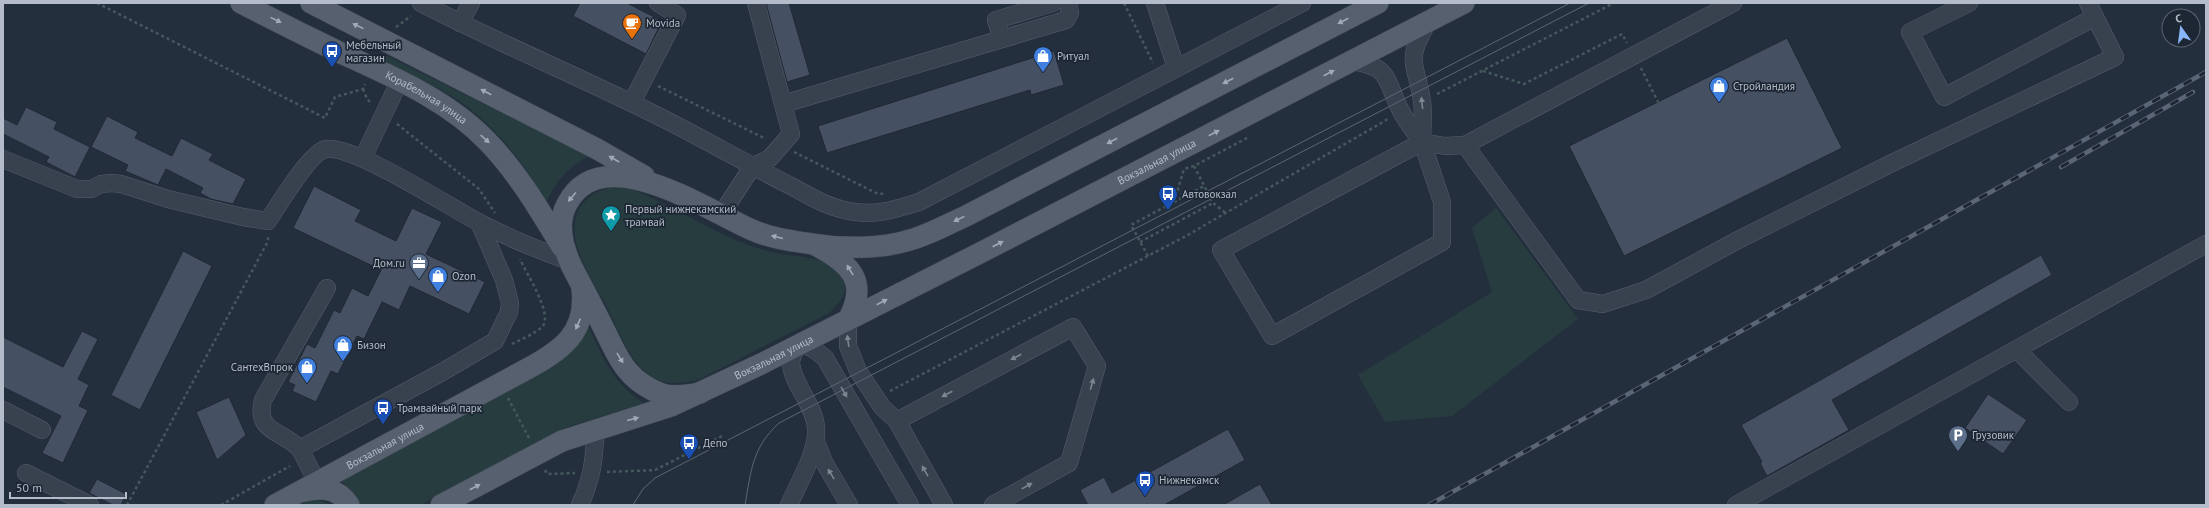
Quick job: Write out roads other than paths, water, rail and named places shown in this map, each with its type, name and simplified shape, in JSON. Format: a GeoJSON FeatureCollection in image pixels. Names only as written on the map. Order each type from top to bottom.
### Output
{"type":"FeatureCollection","features":[{"type":"Feature","properties":{"kind":"main road","name":"Корабельная улица"},"geometry":{"type":"LineString","coordinates":[[241,3],[400,80],[437,100],[488,142],[526,191],[567,256]]}},
{"type":"Feature","properties":{"kind":"main road"},"geometry":{"type":"LineString","coordinates":[[311,3],[597,149],[660,185]]}},
{"type":"Feature","properties":{"kind":"main road","name":"Вокзальная улица"},"geometry":{"type":"LineString","coordinates":[[700,394],[681,396],[663,394],[637,380],[627,370],[616,352],[567,256],[561,228],[564,209],[571,196],[583,186],[598,179],[612,176],[628,177],[660,185],[752,230],[776,238],[815,245],[854,247],[885,245],[909,240],[936,230],[1378,3]]}},
{"type":"Feature","properties":{"kind":"main road","name":"Вокзальная улица"},"geometry":{"type":"LineString","coordinates":[[441,505],[562,441],[595,429],[638,418],[700,394],[848,320],[1464,3]]}},
{"type":"Feature","properties":{"kind":"main road","name":"Вокзальная улица"},"geometry":{"type":"LineString","coordinates":[[815,245],[837,256],[847,265],[853,275],[857,296],[854,309],[848,320]]}},
{"type":"Feature","properties":{"kind":"main road","name":"Вокзальная улица"},"geometry":{"type":"LineString","coordinates":[[274,505],[520,373],[559,350],[570,339],[581,317],[584,303],[582,286]]}},
{"type":"Feature","properties":{"kind":"main road"},"geometry":{"type":"LineString","coordinates":[[297,493],[326,488],[337,492],[349,505]]}},
{"type":"Feature","properties":{"kind":"street"},"geometry":{"type":"LineString","coordinates":[[460,23],[471,3]]}},
{"type":"Feature","properties":{"kind":"street"},"geometry":{"type":"LineString","coordinates":[[632,102],[677,15],[658,3]]}},
{"type":"Feature","properties":{"kind":"street"},"geometry":{"type":"LineString","coordinates":[[721,215],[752,167],[770,158],[791,134],[756,3]]}},
{"type":"Feature","properties":{"kind":"street"},"geometry":{"type":"LineString","coordinates":[[1002,39],[996,20],[1053,3]]}},
{"type":"Feature","properties":{"kind":"street"},"geometry":{"type":"LineString","coordinates":[[783,104],[1066,20],[1070,13],[1068,3]]}},
{"type":"Feature","properties":{"kind":"street"},"geometry":{"type":"LineString","coordinates":[[1155,3],[1174,62]]}},
{"type":"Feature","properties":{"kind":"street"},"geometry":{"type":"LineString","coordinates":[[423,4],[460,23],[632,102],[720,147],[752,167],[833,207],[860,213],[887,213],[919,202],[1174,62],[1302,3]]}},
{"type":"Feature","properties":{"kind":"street"},"geometry":{"type":"LineString","coordinates":[[1352,61],[1368,63],[1380,69],[1389,81],[1401,112],[1422,142],[1442,202],[1442,242],[1272,336],[1221,250],[1422,142],[1445,146],[1465,145],[1733,3]]}},
{"type":"Feature","properties":{"kind":"street"},"geometry":{"type":"LineString","coordinates":[[1465,145],[1578,300],[1603,304],[1646,290],[1738,240],[1894,162],[2115,57],[2092,10],[1944,97],[1910,32],[1969,3]]}},
{"type":"Feature","properties":{"kind":"street"},"geometry":{"type":"LineString","coordinates":[[1422,142],[1422,102],[1414,69],[1413,53],[1418,38],[1428,22]]}},
{"type":"Feature","properties":{"kind":"street"},"geometry":{"type":"LineString","coordinates":[[364,158],[400,80]]}},
{"type":"Feature","properties":{"kind":"street"},"geometry":{"type":"LineString","coordinates":[[3,159],[77,189],[92,189],[101,184],[121,184],[168,199],[243,217],[268,221],[314,156],[326,149],[333,150],[364,158],[479,222],[508,236],[567,256]]}},
{"type":"Feature","properties":{"kind":"street"},"geometry":{"type":"LineString","coordinates":[[302,453],[494,341],[509,312],[510,303],[504,280],[479,222]]}},
{"type":"Feature","properties":{"kind":"street"},"geometry":{"type":"LineString","coordinates":[[1736,505],[2206,244]]}},
{"type":"Feature","properties":{"kind":"street"},"geometry":{"type":"LineString","coordinates":[[317,482],[302,453],[294,443],[267,427],[262,420],[260,412],[263,400],[327,288]]}},
{"type":"Feature","properties":{"kind":"street"},"geometry":{"type":"LineString","coordinates":[[848,320],[847,334],[851,356],[875,398],[896,421],[944,505]]}},
{"type":"Feature","properties":{"kind":"street"},"geometry":{"type":"LineString","coordinates":[[896,421],[1074,327],[1098,366],[1069,463],[993,505]]}},
{"type":"Feature","properties":{"kind":"street"},"geometry":{"type":"LineString","coordinates":[[849,505],[824,462],[816,442],[816,426],[810,406],[795,377],[791,363],[799,344],[815,350],[825,358],[910,505]]}},
{"type":"Feature","properties":{"kind":"street"},"geometry":{"type":"LineString","coordinates":[[2017,350],[2069,402]]}},
{"type":"Feature","properties":{"kind":"street"},"geometry":{"type":"LineString","coordinates":[[761,364],[785,367],[795,377]]}},
{"type":"Feature","properties":{"kind":"street"},"geometry":{"type":"LineString","coordinates":[[3,410],[42,430]]}},
{"type":"Feature","properties":{"kind":"street"},"geometry":{"type":"LineString","coordinates":[[580,505],[595,459],[595,429]]}},
{"type":"Feature","properties":{"kind":"street"},"geometry":{"type":"LineString","coordinates":[[789,505],[816,442]]}},
{"type":"Feature","properties":{"kind":"street"},"geometry":{"type":"LineString","coordinates":[[26,473],[90,505]]}},
{"type":"Feature","properties":{"kind":"tram line"},"geometry":{"type":"LineString","coordinates":[[633,505],[643,489],[655,478],[1570,3]]}},
{"type":"Feature","properties":{"kind":"tram line"},"geometry":{"type":"LineString","coordinates":[[745,505],[751,471],[758,451],[770,432],[779,423],[1589,3]]}},
{"type":"Feature","properties":{"kind":"railway"},"geometry":{"type":"LineString","coordinates":[[1429,505],[2206,72]]}},
{"type":"Feature","properties":{"kind":"railway"},"geometry":{"type":"LineString","coordinates":[[2061,167],[2193,92]]}},
{"type":"Feature","properties":{"kind":"place","name":"Movida"},"geometry":{"type":"Point","coordinates":[632,40]}},
{"type":"Feature","properties":{"kind":"place","name":"Мебельный магазин"},"geometry":{"type":"Point","coordinates":[332,68]}},
{"type":"Feature","properties":{"kind":"place","name":"Ритуал"},"geometry":{"type":"Point","coordinates":[1043,73]}},
{"type":"Feature","properties":{"kind":"place","name":"Стройландия"},"geometry":{"type":"Point","coordinates":[1719,103]}},
{"type":"Feature","properties":{"kind":"place","name":"Автовокзал"},"geometry":{"type":"Point","coordinates":[1168,211]}},
{"type":"Feature","properties":{"kind":"place","name":"Первый нижнекамский трамвай"},"geometry":{"type":"Point","coordinates":[611,232]}},
{"type":"Feature","properties":{"kind":"place","name":"Дом.ru"},"geometry":{"type":"Point","coordinates":[419,280]}},
{"type":"Feature","properties":{"kind":"place","name":"Ozon"},"geometry":{"type":"Point","coordinates":[438,293]}},
{"type":"Feature","properties":{"kind":"place","name":"Бизон"},"geometry":{"type":"Point","coordinates":[343,362]}},
{"type":"Feature","properties":{"kind":"place","name":"СантехВпрок"},"geometry":{"type":"Point","coordinates":[307,384]}},
{"type":"Feature","properties":{"kind":"place","name":"Трамвайный парк"},"geometry":{"type":"Point","coordinates":[383,425]}},
{"type":"Feature","properties":{"kind":"place","name":"Грузовик"},"geometry":{"type":"Point","coordinates":[1958,452]}},
{"type":"Feature","properties":{"kind":"place","name":"Депо"},"geometry":{"type":"Point","coordinates":[689,460]}},
{"type":"Feature","properties":{"kind":"place","name":"Нижнекамск"},"geometry":{"type":"Point","coordinates":[1145,497]}}]}
